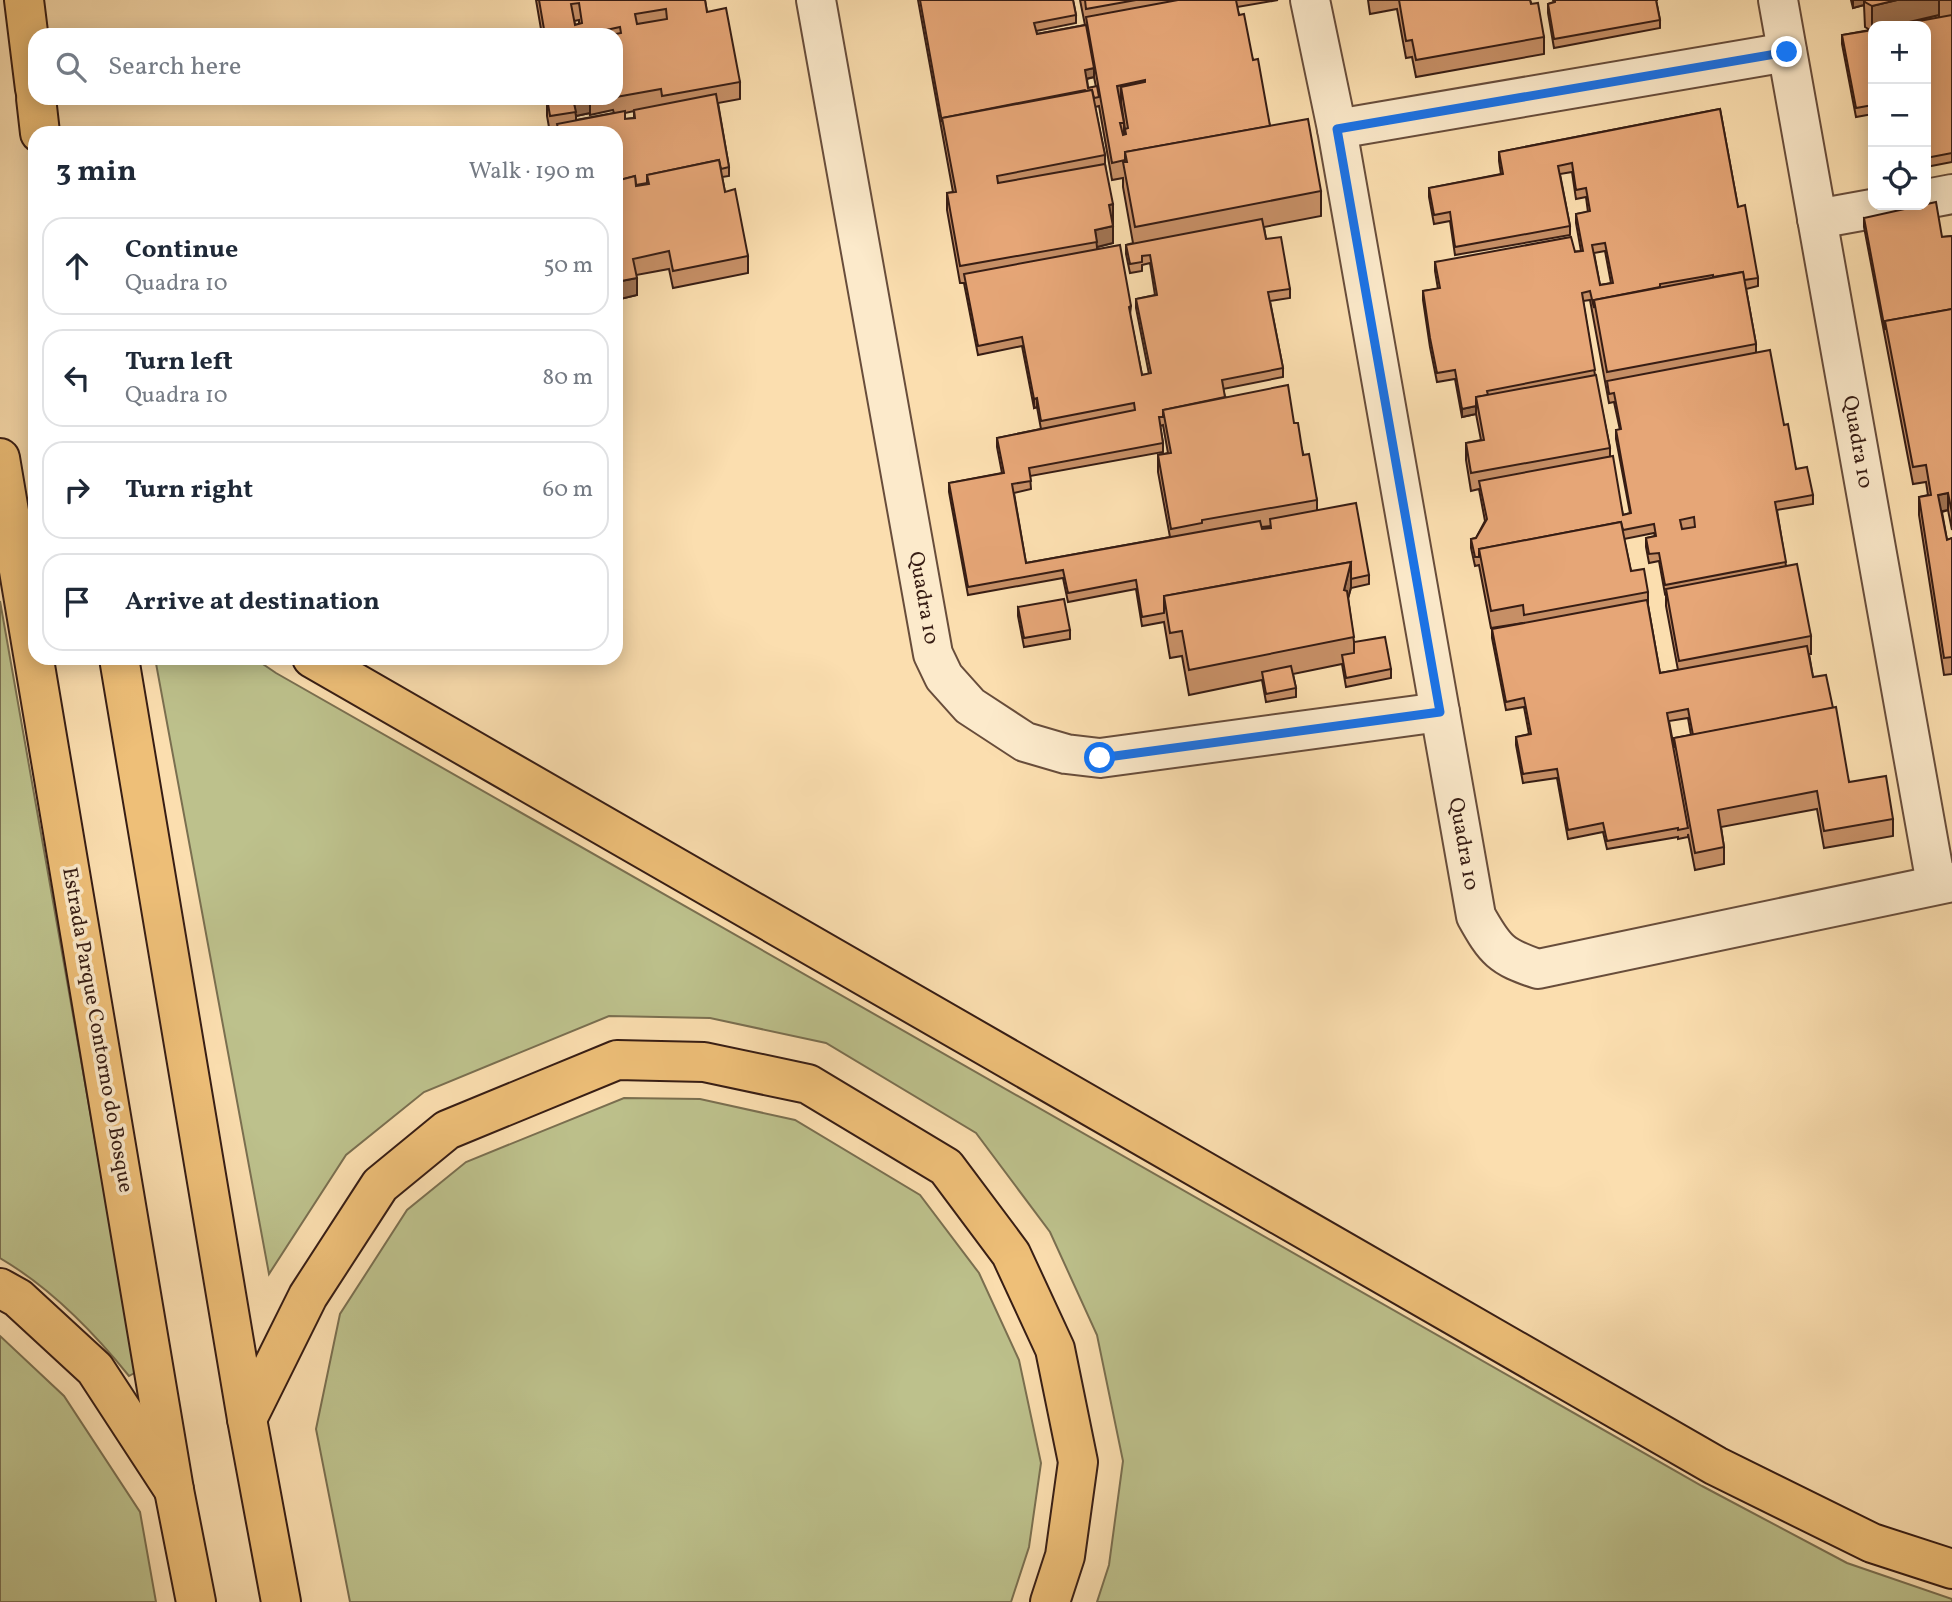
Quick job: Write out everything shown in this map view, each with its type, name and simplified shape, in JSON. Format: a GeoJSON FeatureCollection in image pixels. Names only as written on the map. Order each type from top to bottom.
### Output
{"type":"FeatureCollection","features":[{"type":"Feature","properties":{"kind":"main road"},"geometry":{"type":"LineString","coordinates":[[24,0],[28,32]]}},
{"type":"Feature","properties":{"kind":"main road"},"geometry":{"type":"LineString","coordinates":[[37,105],[39,126]]}},
{"type":"Feature","properties":{"kind":"main road","name":"Estrada Parque Contorno do Bosque"},"geometry":{"type":"LineString","coordinates":[[0,457],[28,623]]}},
{"type":"Feature","properties":{"kind":"main road","name":"Estrada Parque Contorno do Bosque"},"geometry":{"type":"LineString","coordinates":[[35,665],[174,1490],[196,1602]]}},
{"type":"Feature","properties":{"kind":"main road"},"geometry":{"type":"LineString","coordinates":[[120,665],[247,1419],[281,1602]]}},
{"type":"Feature","properties":{"kind":"main road"},"geometry":{"type":"LineString","coordinates":[[325,665],[1716,1466],[1872,1542],[1952,1569]]}},
{"type":"Feature","properties":{"kind":"main road"},"geometry":{"type":"LineString","coordinates":[[247,1419],[308,1296],[380,1185],[447,1130],[617,1060],[704,1062],[808,1084],[946,1167],[1011,1254],[1055,1349],[1078,1462],[1065,1556],[1050,1602]]}},
{"type":"Feature","properties":{"kind":"main road"},"geometry":{"type":"LineString","coordinates":[[0,1288],[18,1298],[94,1369],[174,1490]]}},
{"type":"Feature","properties":{"kind":"street","name":"Quadra 10"},"geometry":{"type":"LineString","coordinates":[[816,0],[933,654],[944,677],[970,706],[1025,742],[1066,754],[1100,758],[1440,712]]}},
{"type":"Feature","properties":{"kind":"street","name":"Quadra 10"},"geometry":{"type":"LineString","coordinates":[[1310,0],[1337,129],[1476,916],[1492,944],[1514,961],[1538,969],[1944,883],[1817,219],[1778,0]]}},
{"type":"Feature","properties":{"kind":"street"},"geometry":{"type":"LineString","coordinates":[[1337,129],[1787,52]]}},
{"type":"Feature","properties":{"kind":"street"},"geometry":{"type":"LineString","coordinates":[[1931,198],[1952,194]]}},
{"type":"Feature","properties":{"kind":"street"},"geometry":{"type":"LineString","coordinates":[[1817,219],[1868,210]]}},
{"type":"Feature","properties":{"kind":"green space"},"geometry":{"type":"Polygon","coordinates":[[[0,601],[136,1372],[129,1376],[70,1311],[0,1258],[0,601]]]}},
{"type":"Feature","properties":{"kind":"green space"},"geometry":{"type":"Polygon","coordinates":[[[156,665],[264,665],[1702,1486],[1847,1563],[1952,1599],[1952,1602],[1097,1602],[1109,1565],[1123,1461],[1097,1335],[1050,1232],[976,1133],[826,1043],[710,1018],[609,1016],[424,1092],[346,1155],[269,1274],[156,665]]]}},
{"type":"Feature","properties":{"kind":"green space"},"geometry":{"type":"Polygon","coordinates":[[[624,1098],[700,1099],[795,1120],[920,1195],[979,1273],[1019,1360],[1041,1463],[1029,1547],[1011,1602],[350,1602],[316,1429],[340,1314],[407,1210],[466,1162],[624,1098]]]}},
{"type":"Feature","properties":{"kind":"green space"},"geometry":{"type":"Polygon","coordinates":[[[0,1336],[64,1396],[140,1512],[156,1602],[0,1602],[0,1336]]]}},
{"type":"Feature","properties":{"kind":"building"},"geometry":{"type":"Polygon","coordinates":[[[539,0],[705,0],[707,12],[726,8],[740,82],[662,96],[661,89],[623,96],[623,28],[544,28],[539,0]],[[579,3],[571,4],[575,25],[582,23],[579,3]],[[666,9],[635,14],[637,24],[667,19],[666,9]]]}},
{"type":"Feature","properties":{"kind":"building"},"geometry":{"type":"Polygon","coordinates":[[[920,0],[1073,0],[1076,15],[1034,23],[1037,34],[1086,25],[1094,68],[1085,70],[1088,88],[1097,86],[1099,97],[1094,98],[1092,90],[1085,90],[942,118],[942,122],[920,0]]]}},
{"type":"Feature","properties":{"kind":"building"},"geometry":{"type":"Polygon","coordinates":[[[1085,0],[1136,0],[1086,9],[1085,0]]]}},
{"type":"Feature","properties":{"kind":"building"},"geometry":{"type":"Polygon","coordinates":[[[1178,0],[1236,0],[1239,15],[1244,14],[1253,60],[1258,59],[1270,126],[1125,152],[1125,160],[1112,163],[1086,17],[1178,0]],[[1145,82],[1117,86],[1124,123],[1120,123],[1123,135],[1128,128],[1121,87],[1145,82]]]}},
{"type":"Feature","properties":{"kind":"building"},"geometry":{"type":"Polygon","coordinates":[[[1399,0],[1530,0],[1531,4],[1538,3],[1544,37],[1416,60],[1412,40],[1406,41],[1399,0]]]}},
{"type":"Feature","properties":{"kind":"building"},"geometry":{"type":"Polygon","coordinates":[[[1555,0],[1656,0],[1660,20],[1554,39],[1548,4],[1555,0]]]}},
{"type":"Feature","properties":{"kind":"building"},"geometry":{"type":"Polygon","coordinates":[[[1864,0],[1897,0],[1872,6],[1864,0]]]}},
{"type":"Feature","properties":{"kind":"building"},"geometry":{"type":"Polygon","coordinates":[[[1952,15],[1952,153],[1931,157],[1931,21],[1919,21],[1952,15]]]}},
{"type":"Feature","properties":{"kind":"building"},"geometry":{"type":"Polygon","coordinates":[[[1868,31],[1868,106],[1856,108],[1842,35],[1868,31]]]}},
{"type":"Feature","properties":{"kind":"building"},"geometry":{"type":"Polygon","coordinates":[[[1092,90],[1105,155],[997,176],[998,183],[1105,164],[1113,204],[1109,205],[1113,226],[1095,230],[1097,242],[960,266],[947,193],[956,192],[942,118],[1092,90]]]}},
{"type":"Feature","properties":{"kind":"building"},"geometry":{"type":"Polygon","coordinates":[[[716,94],[729,167],[721,169],[719,160],[647,175],[647,183],[636,185],[635,176],[623,179],[623,126],[557,124],[625,111],[625,119],[635,118],[634,110],[716,94]]]}},
{"type":"Feature","properties":{"kind":"building"},"geometry":{"type":"Polygon","coordinates":[[[548,105],[574,105],[576,112],[550,116],[548,105]]]}},
{"type":"Feature","properties":{"kind":"building"},"geometry":{"type":"Polygon","coordinates":[[[1720,109],[1738,207],[1745,205],[1758,278],[1744,280],[1743,272],[1660,284],[1660,287],[1594,300],[1594,308],[1590,291],[1582,293],[1595,370],[1487,391],[1488,395],[1476,397],[1476,406],[1462,409],[1455,370],[1437,373],[1430,338],[1423,291],[1440,288],[1435,262],[1571,237],[1575,252],[1583,251],[1576,214],[1590,211],[1586,188],[1576,190],[1572,163],[1558,166],[1570,226],[1455,247],[1450,212],[1434,215],[1429,188],[1503,174],[1499,152],[1720,109]],[[1605,243],[1592,245],[1600,285],[1613,283],[1605,243]]]}},
{"type":"Feature","properties":{"kind":"building"},"geometry":{"type":"Polygon","coordinates":[[[1308,119],[1321,191],[1135,227],[1123,162],[1127,162],[1125,152],[1308,119]]]}},
{"type":"Feature","properties":{"kind":"building"},"geometry":{"type":"Polygon","coordinates":[[[719,160],[725,192],[735,189],[748,256],[673,271],[669,251],[633,259],[637,278],[623,281],[623,179],[635,176],[636,186],[649,184],[647,175],[719,160]]]}},
{"type":"Feature","properties":{"kind":"building"},"geometry":{"type":"Polygon","coordinates":[[[1936,202],[1942,237],[1952,236],[1952,309],[1885,321],[1885,330],[1864,218],[1900,210],[1931,210],[1931,203],[1936,202]]]}},
{"type":"Feature","properties":{"kind":"building"},"geometry":{"type":"Polygon","coordinates":[[[1262,219],[1266,239],[1281,237],[1290,289],[1268,292],[1283,368],[1222,380],[1225,397],[1163,410],[1163,417],[1159,417],[1163,443],[1029,468],[1031,481],[1012,484],[1026,563],[1260,521],[1262,529],[1271,528],[1270,519],[1356,503],[1369,575],[1351,579],[1351,562],[1164,596],[1164,613],[1142,617],[1136,580],[1068,593],[1063,570],[968,587],[949,483],[1004,473],[997,438],[1135,410],[1134,403],[1041,421],[1022,337],[978,346],[964,274],[1120,245],[1142,375],[1151,373],[1136,299],[1157,295],[1150,255],[1142,256],[1142,262],[1130,264],[1126,245],[1262,219]]]}},
{"type":"Feature","properties":{"kind":"building"},"geometry":{"type":"Polygon","coordinates":[[[1743,272],[1756,344],[1607,372],[1594,300],[1743,272]]]}},
{"type":"Feature","properties":{"kind":"building"},"geometry":{"type":"Polygon","coordinates":[[[1952,309],[1952,513],[1948,493],[1938,495],[1947,540],[1952,538],[1952,657],[1944,658],[1919,497],[1931,495],[1926,465],[1913,467],[1885,321],[1952,309]]]}},
{"type":"Feature","properties":{"kind":"building"},"geometry":{"type":"Polygon","coordinates":[[[1770,350],[1784,425],[1788,424],[1796,469],[1807,467],[1813,495],[1775,502],[1786,562],[1665,585],[1659,553],[1649,554],[1646,538],[1656,536],[1654,524],[1623,530],[1621,522],[1479,549],[1479,557],[1475,557],[1471,539],[1476,538],[1487,519],[1479,481],[1613,456],[1623,515],[1631,513],[1616,430],[1621,429],[1614,393],[1609,394],[1607,381],[1770,350]],[[1694,517],[1680,520],[1682,529],[1695,527],[1694,517]]]}},
{"type":"Feature","properties":{"kind":"building"},"geometry":{"type":"Polygon","coordinates":[[[1596,375],[1610,448],[1471,473],[1466,443],[1484,440],[1476,397],[1596,375]]]}},
{"type":"Feature","properties":{"kind":"building"},"geometry":{"type":"Polygon","coordinates":[[[1288,385],[1303,455],[1309,454],[1317,500],[1202,520],[1202,523],[1171,529],[1158,455],[1171,453],[1163,410],[1288,385]]]}},
{"type":"Feature","properties":{"kind":"building"},"geometry":{"type":"Polygon","coordinates":[[[1621,522],[1631,571],[1644,569],[1648,592],[1524,615],[1523,605],[1491,611],[1479,549],[1621,522]]]}},
{"type":"Feature","properties":{"kind":"building"},"geometry":{"type":"Polygon","coordinates":[[[1351,562],[1344,590],[1347,591],[1354,637],[1189,670],[1182,631],[1170,633],[1164,596],[1351,562]]]}},
{"type":"Feature","properties":{"kind":"building"},"geometry":{"type":"Polygon","coordinates":[[[1797,564],[1811,636],[1679,661],[1666,589],[1797,564]]]}},
{"type":"Feature","properties":{"kind":"building"},"geometry":{"type":"Polygon","coordinates":[[[1064,599],[1070,630],[1024,638],[1018,607],[1064,599]]]}},
{"type":"Feature","properties":{"kind":"building"},"geometry":{"type":"Polygon","coordinates":[[[1647,600],[1660,673],[1807,646],[1813,677],[1826,675],[1833,708],[1693,735],[1688,709],[1667,713],[1688,828],[1607,841],[1603,823],[1568,830],[1557,769],[1523,774],[1516,737],[1531,734],[1524,698],[1506,702],[1492,629],[1647,600]]]}},
{"type":"Feature","properties":{"kind":"building"},"geometry":{"type":"Polygon","coordinates":[[[1385,637],[1391,669],[1346,678],[1342,655],[1354,653],[1354,642],[1385,637]]]}},
{"type":"Feature","properties":{"kind":"building"},"geometry":{"type":"Polygon","coordinates":[[[1291,666],[1296,688],[1266,694],[1262,672],[1291,666]]]}},
{"type":"Feature","properties":{"kind":"building"},"geometry":{"type":"Polygon","coordinates":[[[1836,707],[1849,782],[1886,776],[1893,819],[1824,831],[1817,791],[1718,810],[1724,847],[1695,853],[1674,738],[1836,707]]]}},
{"type":"Feature","properties":{"kind":"route"},"geometry":{"type":"LineString","coordinates":[[1100,758],[1440,712],[1337,129],[1787,52]]}}]}
